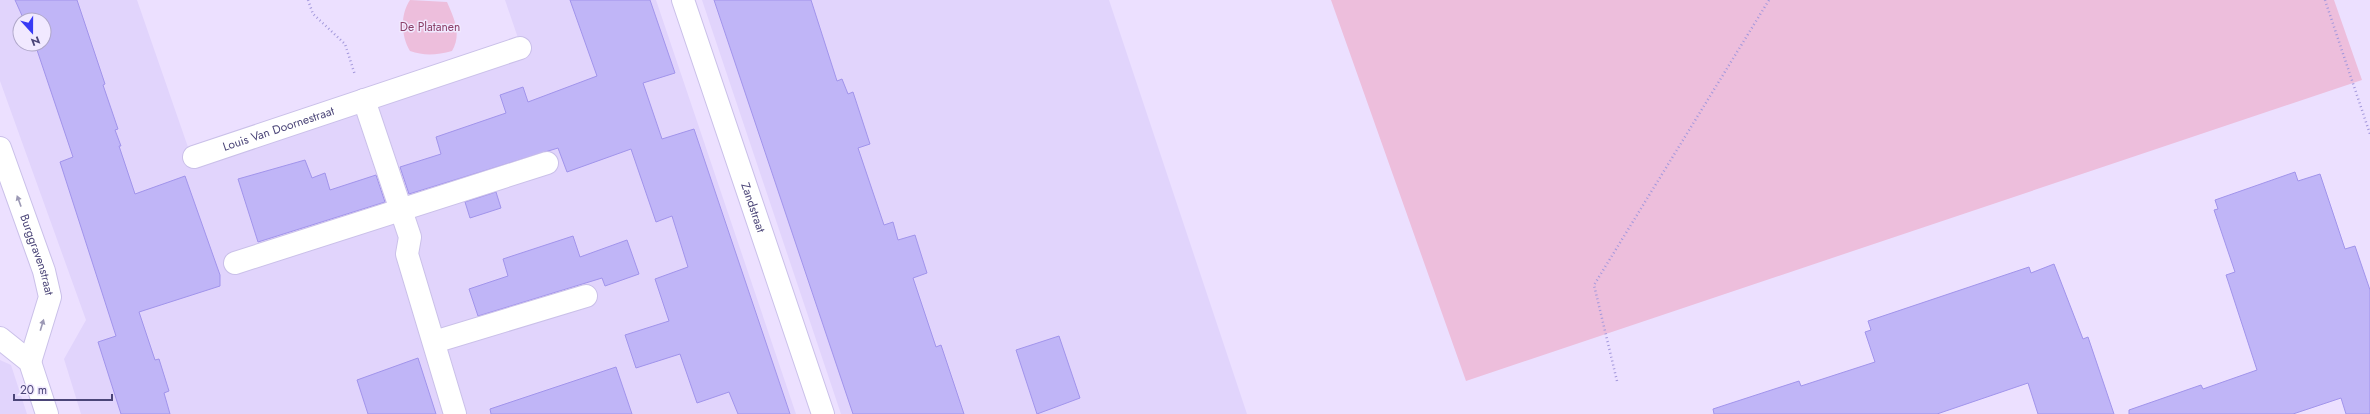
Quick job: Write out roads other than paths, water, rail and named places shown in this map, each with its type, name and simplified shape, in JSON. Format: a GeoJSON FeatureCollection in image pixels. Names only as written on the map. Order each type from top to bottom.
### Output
{"type":"FeatureCollection","features":[{"type":"Feature","properties":{"kind":"street","name":"Zandstraat"},"geometry":{"type":"LineString","coordinates":[[683,0],[823,414]]}},
{"type":"Feature","properties":{"kind":"street","name":"Louis Van Doornestraat"},"geometry":{"type":"LineString","coordinates":[[194,157],[520,48]]}},
{"type":"Feature","properties":{"kind":"street"},"geometry":{"type":"LineString","coordinates":[[364,100],[410,237],[407,254],[455,414]]}},
{"type":"Feature","properties":{"kind":"street","name":"Burggravenstraat"},"geometry":{"type":"LineString","coordinates":[[0,148],[44,271],[50,297],[30,362]]}},
{"type":"Feature","properties":{"kind":"street"},"geometry":{"type":"LineString","coordinates":[[235,264],[546,163]]}},
{"type":"Feature","properties":{"kind":"street"},"geometry":{"type":"LineString","coordinates":[[434,342],[586,296]]}},
{"type":"Feature","properties":{"kind":"street"},"geometry":{"type":"LineString","coordinates":[[0,338],[30,362],[47,414]]}},
{"type":"Feature","properties":{"kind":"park label","name":"De Platanen"},"geometry":{"type":"Point","coordinates":[430,27]}}]}
